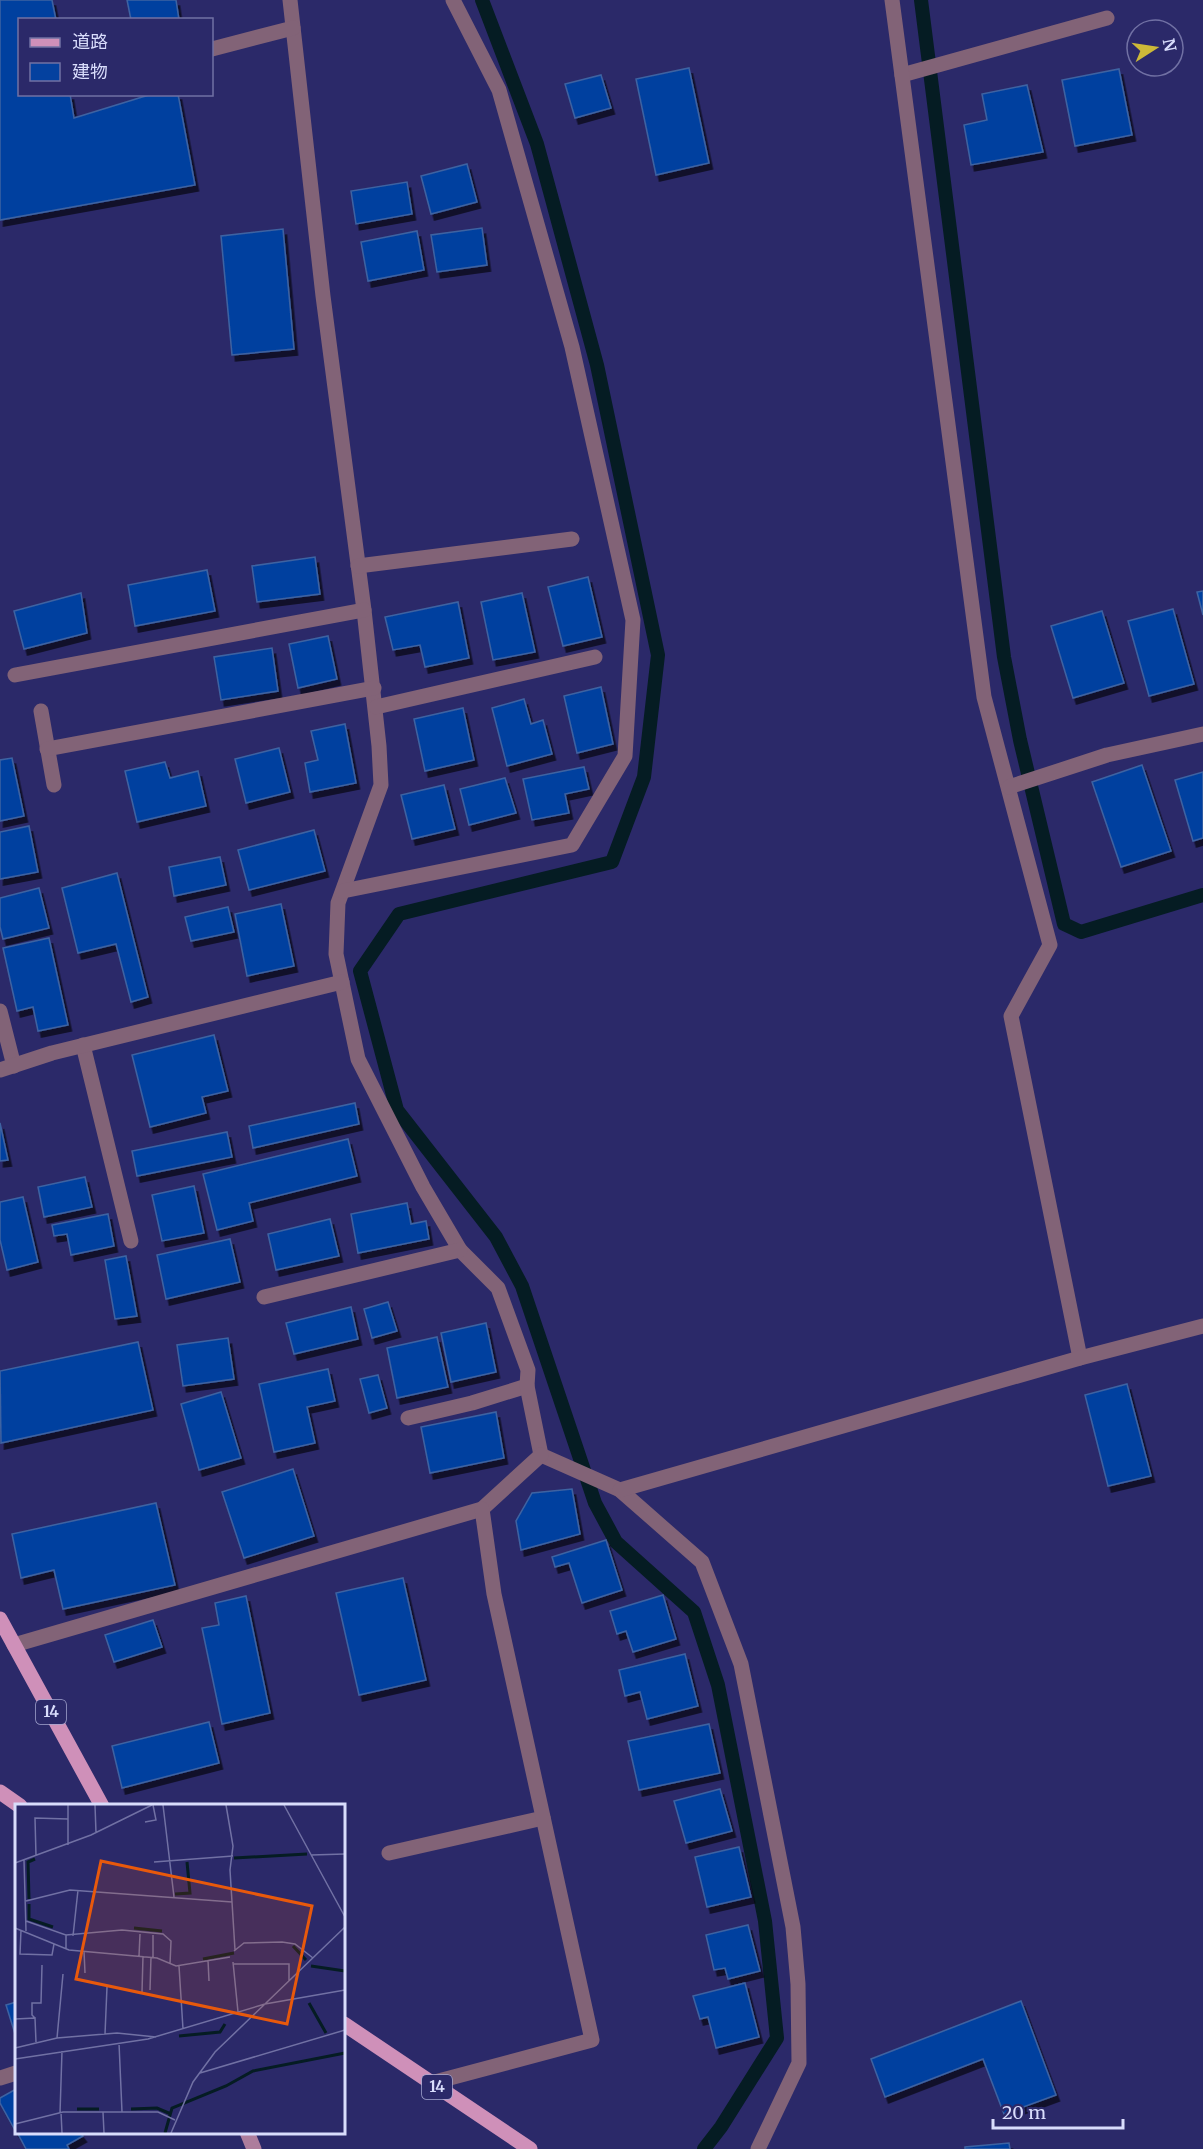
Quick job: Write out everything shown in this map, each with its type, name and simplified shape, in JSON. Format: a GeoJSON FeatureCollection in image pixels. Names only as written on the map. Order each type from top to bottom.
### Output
{"type":"FeatureCollection","features":[{"type":"Feature","properties":{"kind":"main road","name":"14"},"geometry":{"type":"LineString","coordinates":[[0,1619],[101,1804]]}},
{"type":"Feature","properties":{"kind":"main road"},"geometry":{"type":"LineString","coordinates":[[0,1792],[17,1804]]}},
{"type":"Feature","properties":{"kind":"main road","name":"14"},"geometry":{"type":"LineString","coordinates":[[345,2025],[530,2149]]}},
{"type":"Feature","properties":{"kind":"main road"},"geometry":{"type":"LineString","coordinates":[[247,2134],[254,2149]]}},
{"type":"Feature","properties":{"kind":"street"},"geometry":{"type":"LineString","coordinates":[[290,0],[322,296],[374,688],[381,784],[338,903],[336,954],[358,1059],[423,1187],[460,1251],[498,1287],[528,1370],[527,1386],[540,1455]]}},
{"type":"Feature","properties":{"kind":"street"},"geometry":{"type":"LineString","coordinates":[[343,891],[572,845],[625,756],[633,620],[580,380],[499,90],[453,0]]}},
{"type":"Feature","properties":{"kind":"street"},"geometry":{"type":"LineString","coordinates":[[892,0],[984,697],[1050,945],[1011,1016],[1080,1358]]}},
{"type":"Feature","properties":{"kind":"street"},"geometry":{"type":"LineString","coordinates":[[902,75],[1107,18]]}},
{"type":"Feature","properties":{"kind":"street"},"geometry":{"type":"LineString","coordinates":[[213,49],[293,28]]}},
{"type":"Feature","properties":{"kind":"street"},"geometry":{"type":"LineString","coordinates":[[358,566],[572,538]]}},
{"type":"Feature","properties":{"kind":"street"},"geometry":{"type":"LineString","coordinates":[[15,675],[364,610]]}},
{"type":"Feature","properties":{"kind":"street"},"geometry":{"type":"LineString","coordinates":[[376,707],[595,657]]}},
{"type":"Feature","properties":{"kind":"street"},"geometry":{"type":"LineString","coordinates":[[47,749],[374,688]]}},
{"type":"Feature","properties":{"kind":"street"},"geometry":{"type":"LineString","coordinates":[[41,711],[54,785]]}},
{"type":"Feature","properties":{"kind":"street"},"geometry":{"type":"LineString","coordinates":[[1009,787],[1107,754],[1203,734]]}},
{"type":"Feature","properties":{"kind":"street"},"geometry":{"type":"LineString","coordinates":[[0,1011],[7,1068],[83,1045],[342,982]]}},
{"type":"Feature","properties":{"kind":"street"},"geometry":{"type":"LineString","coordinates":[[83,1045],[131,1241]]}},
{"type":"Feature","properties":{"kind":"street"},"geometry":{"type":"LineString","coordinates":[[264,1297],[460,1251]]}},
{"type":"Feature","properties":{"kind":"street"},"geometry":{"type":"LineString","coordinates":[[620,1490],[1080,1358],[1203,1326]]}},
{"type":"Feature","properties":{"kind":"street"},"geometry":{"type":"LineString","coordinates":[[408,1418],[472,1403],[527,1386]]}},
{"type":"Feature","properties":{"kind":"street"},"geometry":{"type":"LineString","coordinates":[[540,1455],[620,1490],[702,1562],[741,1664],[793,1927],[798,1984],[799,2063],[758,2149]]}},
{"type":"Feature","properties":{"kind":"street"},"geometry":{"type":"LineString","coordinates":[[14,1645],[482,1509],[540,1455]]}},
{"type":"Feature","properties":{"kind":"street"},"geometry":{"type":"LineString","coordinates":[[432,2083],[592,2040],[494,1594],[482,1509]]}},
{"type":"Feature","properties":{"kind":"street"},"geometry":{"type":"LineString","coordinates":[[389,1853],[543,1818]]}},
{"type":"Feature","properties":{"kind":"street"},"geometry":{"type":"LineString","coordinates":[[0,2078],[15,2073]]}},
{"type":"Feature","properties":{"kind":"building"},"geometry":{"type":"Polygon","coordinates":[[[0,0],[52,0],[56,18],[18,18],[18,96],[70,96],[74,118],[146,96],[178,96],[195,185],[0,220],[0,0]]]}},
{"type":"Feature","properties":{"kind":"building"},"geometry":{"type":"Polygon","coordinates":[[[127,0],[176,0],[179,18],[131,18],[127,0]]]}},
{"type":"Feature","properties":{"kind":"building"},"geometry":{"type":"Polygon","coordinates":[[[689,68],[709,163],[656,175],[636,79],[689,68]]]}},
{"type":"Feature","properties":{"kind":"building"},"geometry":{"type":"Polygon","coordinates":[[[1119,69],[1132,135],[1075,146],[1062,80],[1119,69]]]}},
{"type":"Feature","properties":{"kind":"building"},"geometry":{"type":"Polygon","coordinates":[[[601,75],[611,108],[575,118],[565,84],[601,75]]]}},
{"type":"Feature","properties":{"kind":"building"},"geometry":{"type":"Polygon","coordinates":[[[1027,85],[1043,152],[971,165],[964,125],[987,120],[982,94],[1027,85]]]}},
{"type":"Feature","properties":{"kind":"building"},"geometry":{"type":"Polygon","coordinates":[[[467,164],[477,202],[431,214],[421,176],[467,164]]]}},
{"type":"Feature","properties":{"kind":"building"},"geometry":{"type":"Polygon","coordinates":[[[407,182],[412,214],[356,224],[351,191],[407,182]]]}},
{"type":"Feature","properties":{"kind":"building"},"geometry":{"type":"Polygon","coordinates":[[[482,228],[487,265],[437,272],[431,235],[482,228]]]}},
{"type":"Feature","properties":{"kind":"building"},"geometry":{"type":"Polygon","coordinates":[[[283,229],[294,349],[232,355],[221,236],[283,229]]]}},
{"type":"Feature","properties":{"kind":"building"},"geometry":{"type":"Polygon","coordinates":[[[417,231],[424,270],[368,281],[361,242],[417,231]]]}},
{"type":"Feature","properties":{"kind":"building"},"geometry":{"type":"Polygon","coordinates":[[[315,557],[320,594],[257,602],[252,566],[315,557]]]}},
{"type":"Feature","properties":{"kind":"building"},"geometry":{"type":"Polygon","coordinates":[[[207,570],[215,611],[135,626],[128,585],[207,570]]]}},
{"type":"Feature","properties":{"kind":"building"},"geometry":{"type":"Polygon","coordinates":[[[588,577],[602,637],[563,646],[548,587],[588,577]]]}},
{"type":"Feature","properties":{"kind":"building"},"geometry":{"type":"Polygon","coordinates":[[[1203,591],[1203,615],[1197,592],[1203,591]]]}},
{"type":"Feature","properties":{"kind":"building"},"geometry":{"type":"Polygon","coordinates":[[[81,593],[87,633],[24,649],[14,611],[81,593]]]}},
{"type":"Feature","properties":{"kind":"building"},"geometry":{"type":"Polygon","coordinates":[[[522,593],[535,652],[493,660],[481,602],[522,593]]]}},
{"type":"Feature","properties":{"kind":"building"},"geometry":{"type":"Polygon","coordinates":[[[458,602],[469,658],[425,667],[420,645],[393,650],[385,617],[458,602]]]}},
{"type":"Feature","properties":{"kind":"building"},"geometry":{"type":"Polygon","coordinates":[[[1173,609],[1194,684],[1149,696],[1128,621],[1173,609]]]}},
{"type":"Feature","properties":{"kind":"building"},"geometry":{"type":"Polygon","coordinates":[[[1102,611],[1124,683],[1073,698],[1051,626],[1102,611]]]}},
{"type":"Feature","properties":{"kind":"building"},"geometry":{"type":"Polygon","coordinates":[[[328,636],[337,679],[298,688],[289,644],[328,636]]]}},
{"type":"Feature","properties":{"kind":"building"},"geometry":{"type":"Polygon","coordinates":[[[272,648],[278,691],[221,700],[214,657],[272,648]]]}},
{"type":"Feature","properties":{"kind":"building"},"geometry":{"type":"Polygon","coordinates":[[[601,687],[613,744],[577,753],[564,696],[601,687]]]}},
{"type":"Feature","properties":{"kind":"building"},"geometry":{"type":"Polygon","coordinates":[[[524,699],[531,724],[543,720],[552,754],[507,766],[492,708],[524,699]]]}},
{"type":"Feature","properties":{"kind":"building"},"geometry":{"type":"Polygon","coordinates":[[[463,708],[474,760],[425,771],[414,719],[463,708]]]}},
{"type":"Feature","properties":{"kind":"building"},"geometry":{"type":"Polygon","coordinates":[[[345,724],[356,783],[310,792],[305,763],[318,760],[311,731],[345,724]]]}},
{"type":"Feature","properties":{"kind":"building"},"geometry":{"type":"Polygon","coordinates":[[[279,748],[290,792],[246,803],[235,759],[279,748]]]}},
{"type":"Feature","properties":{"kind":"building"},"geometry":{"type":"Polygon","coordinates":[[[12,758],[24,816],[0,821],[0,760],[12,758]]]}},
{"type":"Feature","properties":{"kind":"building"},"geometry":{"type":"Polygon","coordinates":[[[165,762],[170,778],[198,771],[206,806],[137,822],[125,771],[165,762]]]}},
{"type":"Feature","properties":{"kind":"building"},"geometry":{"type":"Polygon","coordinates":[[[1142,765],[1171,851],[1121,867],[1092,782],[1142,765]]]}},
{"type":"Feature","properties":{"kind":"building"},"geometry":{"type":"Polygon","coordinates":[[[584,767],[589,789],[565,794],[569,813],[532,820],[523,779],[584,767]]]}},
{"type":"Feature","properties":{"kind":"building"},"geometry":{"type":"Polygon","coordinates":[[[1203,772],[1203,838],[1193,841],[1175,780],[1203,772]]]}},
{"type":"Feature","properties":{"kind":"building"},"geometry":{"type":"Polygon","coordinates":[[[505,778],[516,813],[469,825],[460,789],[505,778]]]}},
{"type":"Feature","properties":{"kind":"building"},"geometry":{"type":"Polygon","coordinates":[[[444,785],[455,829],[412,839],[401,795],[444,785]]]}},
{"type":"Feature","properties":{"kind":"building"},"geometry":{"type":"Polygon","coordinates":[[[29,826],[38,872],[0,879],[0,832],[29,826]]]}},
{"type":"Feature","properties":{"kind":"building"},"geometry":{"type":"Polygon","coordinates":[[[314,830],[325,871],[249,890],[238,850],[314,830]]]}},
{"type":"Feature","properties":{"kind":"building"},"geometry":{"type":"Polygon","coordinates":[[[220,857],[226,885],[174,896],[169,867],[220,857]]]}},
{"type":"Feature","properties":{"kind":"building"},"geometry":{"type":"Polygon","coordinates":[[[117,873],[148,997],[131,1002],[116,944],[78,953],[62,888],[117,873]]]}},
{"type":"Feature","properties":{"kind":"building"},"geometry":{"type":"Polygon","coordinates":[[[39,888],[49,928],[3,939],[0,927],[0,898],[39,888]]]}},
{"type":"Feature","properties":{"kind":"building"},"geometry":{"type":"Polygon","coordinates":[[[281,904],[294,966],[247,976],[235,914],[281,904]]]}},
{"type":"Feature","properties":{"kind":"building"},"geometry":{"type":"Polygon","coordinates":[[[228,907],[234,932],[191,941],[185,917],[228,907]]]}},
{"type":"Feature","properties":{"kind":"building"},"geometry":{"type":"Polygon","coordinates":[[[49,938],[68,1025],[38,1031],[33,1007],[17,1011],[3,948],[49,938]]]}},
{"type":"Feature","properties":{"kind":"building"},"geometry":{"type":"Polygon","coordinates":[[[214,1035],[228,1091],[202,1097],[206,1113],[150,1127],[132,1055],[214,1035]]]}},
{"type":"Feature","properties":{"kind":"building"},"geometry":{"type":"Polygon","coordinates":[[[355,1103],[359,1124],[253,1148],[249,1126],[355,1103]]]}},
{"type":"Feature","properties":{"kind":"building"},"geometry":{"type":"Polygon","coordinates":[[[0,1123],[8,1160],[0,1161],[0,1123]]]}},
{"type":"Feature","properties":{"kind":"building"},"geometry":{"type":"Polygon","coordinates":[[[227,1132],[232,1157],[137,1176],[132,1151],[227,1132]]]}},
{"type":"Feature","properties":{"kind":"building"},"geometry":{"type":"Polygon","coordinates":[[[348,1139],[357,1176],[249,1203],[253,1221],[217,1230],[203,1174],[348,1139]]]}},
{"type":"Feature","properties":{"kind":"building"},"geometry":{"type":"Polygon","coordinates":[[[85,1177],[92,1207],[44,1217],[38,1187],[85,1177]]]}},
{"type":"Feature","properties":{"kind":"building"},"geometry":{"type":"Polygon","coordinates":[[[194,1186],[204,1233],[162,1241],[152,1195],[194,1186]]]}},
{"type":"Feature","properties":{"kind":"building"},"geometry":{"type":"Polygon","coordinates":[[[23,1197],[38,1262],[7,1270],[0,1240],[0,1202],[23,1197]]]}},
{"type":"Feature","properties":{"kind":"building"},"geometry":{"type":"Polygon","coordinates":[[[407,1203],[411,1224],[426,1221],[429,1239],[358,1253],[351,1214],[407,1203]]]}},
{"type":"Feature","properties":{"kind":"building"},"geometry":{"type":"Polygon","coordinates":[[[108,1214],[114,1246],[71,1255],[67,1234],[54,1236],[52,1225],[108,1214]]]}},
{"type":"Feature","properties":{"kind":"building"},"geometry":{"type":"Polygon","coordinates":[[[330,1219],[339,1256],[276,1270],[268,1234],[330,1219]]]}},
{"type":"Feature","properties":{"kind":"building"},"geometry":{"type":"Polygon","coordinates":[[[230,1239],[240,1282],[166,1299],[157,1255],[230,1239]]]}},
{"type":"Feature","properties":{"kind":"building"},"geometry":{"type":"Polygon","coordinates":[[[126,1256],[137,1316],[115,1319],[105,1260],[126,1256]]]}},
{"type":"Feature","properties":{"kind":"building"},"geometry":{"type":"Polygon","coordinates":[[[388,1302],[397,1331],[372,1338],[364,1309],[388,1302]]]}},
{"type":"Feature","properties":{"kind":"building"},"geometry":{"type":"Polygon","coordinates":[[[351,1307],[358,1339],[294,1354],[286,1323],[351,1307]]]}},
{"type":"Feature","properties":{"kind":"building"},"geometry":{"type":"Polygon","coordinates":[[[486,1323],[496,1372],[451,1382],[441,1333],[486,1323]]]}},
{"type":"Feature","properties":{"kind":"building"},"geometry":{"type":"Polygon","coordinates":[[[437,1337],[448,1387],[397,1398],[387,1348],[437,1337]]]}},
{"type":"Feature","properties":{"kind":"building"},"geometry":{"type":"Polygon","coordinates":[[[228,1338],[234,1379],[183,1386],[177,1345],[228,1338]]]}},
{"type":"Feature","properties":{"kind":"building"},"geometry":{"type":"Polygon","coordinates":[[[138,1342],[153,1410],[1,1443],[0,1371],[138,1342]]]}},
{"type":"Feature","properties":{"kind":"building"},"geometry":{"type":"Polygon","coordinates":[[[328,1369],[335,1401],[307,1407],[315,1443],[274,1452],[259,1384],[328,1369]]]}},
{"type":"Feature","properties":{"kind":"building"},"geometry":{"type":"Polygon","coordinates":[[[378,1375],[387,1408],[369,1413],[360,1379],[378,1375]]]}},
{"type":"Feature","properties":{"kind":"building"},"geometry":{"type":"Polygon","coordinates":[[[1127,1384],[1151,1476],[1108,1486],[1085,1395],[1127,1384]]]}},
{"type":"Feature","properties":{"kind":"building"},"geometry":{"type":"Polygon","coordinates":[[[221,1392],[241,1458],[199,1470],[181,1404],[221,1392]]]}},
{"type":"Feature","properties":{"kind":"building"},"geometry":{"type":"Polygon","coordinates":[[[496,1412],[504,1458],[430,1473],[421,1427],[496,1412]]]}},
{"type":"Feature","properties":{"kind":"building"},"geometry":{"type":"Polygon","coordinates":[[[293,1469],[314,1536],[244,1558],[222,1492],[293,1469]]]}},
{"type":"Feature","properties":{"kind":"building"},"geometry":{"type":"Polygon","coordinates":[[[572,1489],[580,1534],[521,1550],[516,1521],[532,1493],[572,1489]]]}},
{"type":"Feature","properties":{"kind":"building"},"geometry":{"type":"Polygon","coordinates":[[[156,1503],[175,1585],[63,1609],[54,1570],[21,1578],[12,1534],[156,1503]]]}},
{"type":"Feature","properties":{"kind":"building"},"geometry":{"type":"Polygon","coordinates":[[[606,1540],[622,1590],[582,1603],[569,1563],[555,1567],[552,1557],[606,1540]]]}},
{"type":"Feature","properties":{"kind":"building"},"geometry":{"type":"Polygon","coordinates":[[[403,1578],[426,1680],[359,1695],[336,1593],[403,1578]]]}},
{"type":"Feature","properties":{"kind":"building"},"geometry":{"type":"Polygon","coordinates":[[[663,1595],[676,1639],[633,1652],[626,1631],[617,1634],[610,1611],[663,1595]]]}},
{"type":"Feature","properties":{"kind":"building"},"geometry":{"type":"Polygon","coordinates":[[[246,1596],[270,1713],[222,1724],[202,1628],[219,1625],[215,1603],[246,1596]]]}},
{"type":"Feature","properties":{"kind":"building"},"geometry":{"type":"Polygon","coordinates":[[[153,1620],[162,1647],[114,1662],[105,1635],[153,1620]]]}},
{"type":"Feature","properties":{"kind":"building"},"geometry":{"type":"Polygon","coordinates":[[[685,1654],[698,1706],[647,1719],[640,1692],[625,1696],[619,1670],[685,1654]]]}},
{"type":"Feature","properties":{"kind":"building"},"geometry":{"type":"Polygon","coordinates":[[[209,1722],[219,1763],[122,1788],[112,1746],[209,1722]]]}},
{"type":"Feature","properties":{"kind":"building"},"geometry":{"type":"Polygon","coordinates":[[[709,1724],[720,1773],[639,1790],[628,1741],[709,1724]]]}},
{"type":"Feature","properties":{"kind":"building"},"geometry":{"type":"Polygon","coordinates":[[[720,1789],[732,1831],[686,1843],[674,1801],[720,1789]]]}},
{"type":"Feature","properties":{"kind":"building"},"geometry":{"type":"Polygon","coordinates":[[[739,1847],[751,1897],[707,1907],[695,1857],[739,1847]]]}},
{"type":"Feature","properties":{"kind":"building"},"geometry":{"type":"Polygon","coordinates":[[[748,1925],[760,1971],[728,1979],[725,1968],[714,1970],[706,1935],[748,1925]]]}},
{"type":"Feature","properties":{"kind":"building"},"geometry":{"type":"Polygon","coordinates":[[[745,1983],[759,2037],[716,2048],[708,2017],[700,2019],[693,1996],[745,1983]]]}},
{"type":"Feature","properties":{"kind":"building"},"geometry":{"type":"Polygon","coordinates":[[[1021,2001],[1056,2095],[1004,2114],[983,2059],[885,2097],[871,2059],[1021,2001]]]}},
{"type":"Feature","properties":{"kind":"building"},"geometry":{"type":"Polygon","coordinates":[[[15,2002],[15,2034],[6,2005],[15,2002]]]}},
{"type":"Feature","properties":{"kind":"building"},"geometry":{"type":"Polygon","coordinates":[[[15,2090],[15,2130],[0,2103],[0,2098],[15,2090]]]}},
{"type":"Feature","properties":{"kind":"building"},"geometry":{"type":"Polygon","coordinates":[[[18,2134],[82,2134],[83,2136],[67,2145],[69,2149],[26,2149],[18,2134]]]}},
{"type":"Feature","properties":{"kind":"building"},"geometry":{"type":"Polygon","coordinates":[[[1009,2143],[1010,2149],[965,2149],[965,2147],[1009,2143]]]}},
{"type":"Feature","properties":{"kind":"waterway"},"geometry":{"type":"LineString","coordinates":[[482,0],[537,144],[597,365],[658,655],[644,777],[612,862],[399,914],[360,971],[397,1110],[496,1237],[522,1286],[595,1503],[616,1542],[694,1612],[718,1685],[765,1921],[777,2038],[721,2127],[704,2149]]}},
{"type":"Feature","properties":{"kind":"waterway"},"geometry":{"type":"LineString","coordinates":[[921,0],[1004,657],[1020,740],[1064,924],[1081,932],[1203,895]]}}]}
